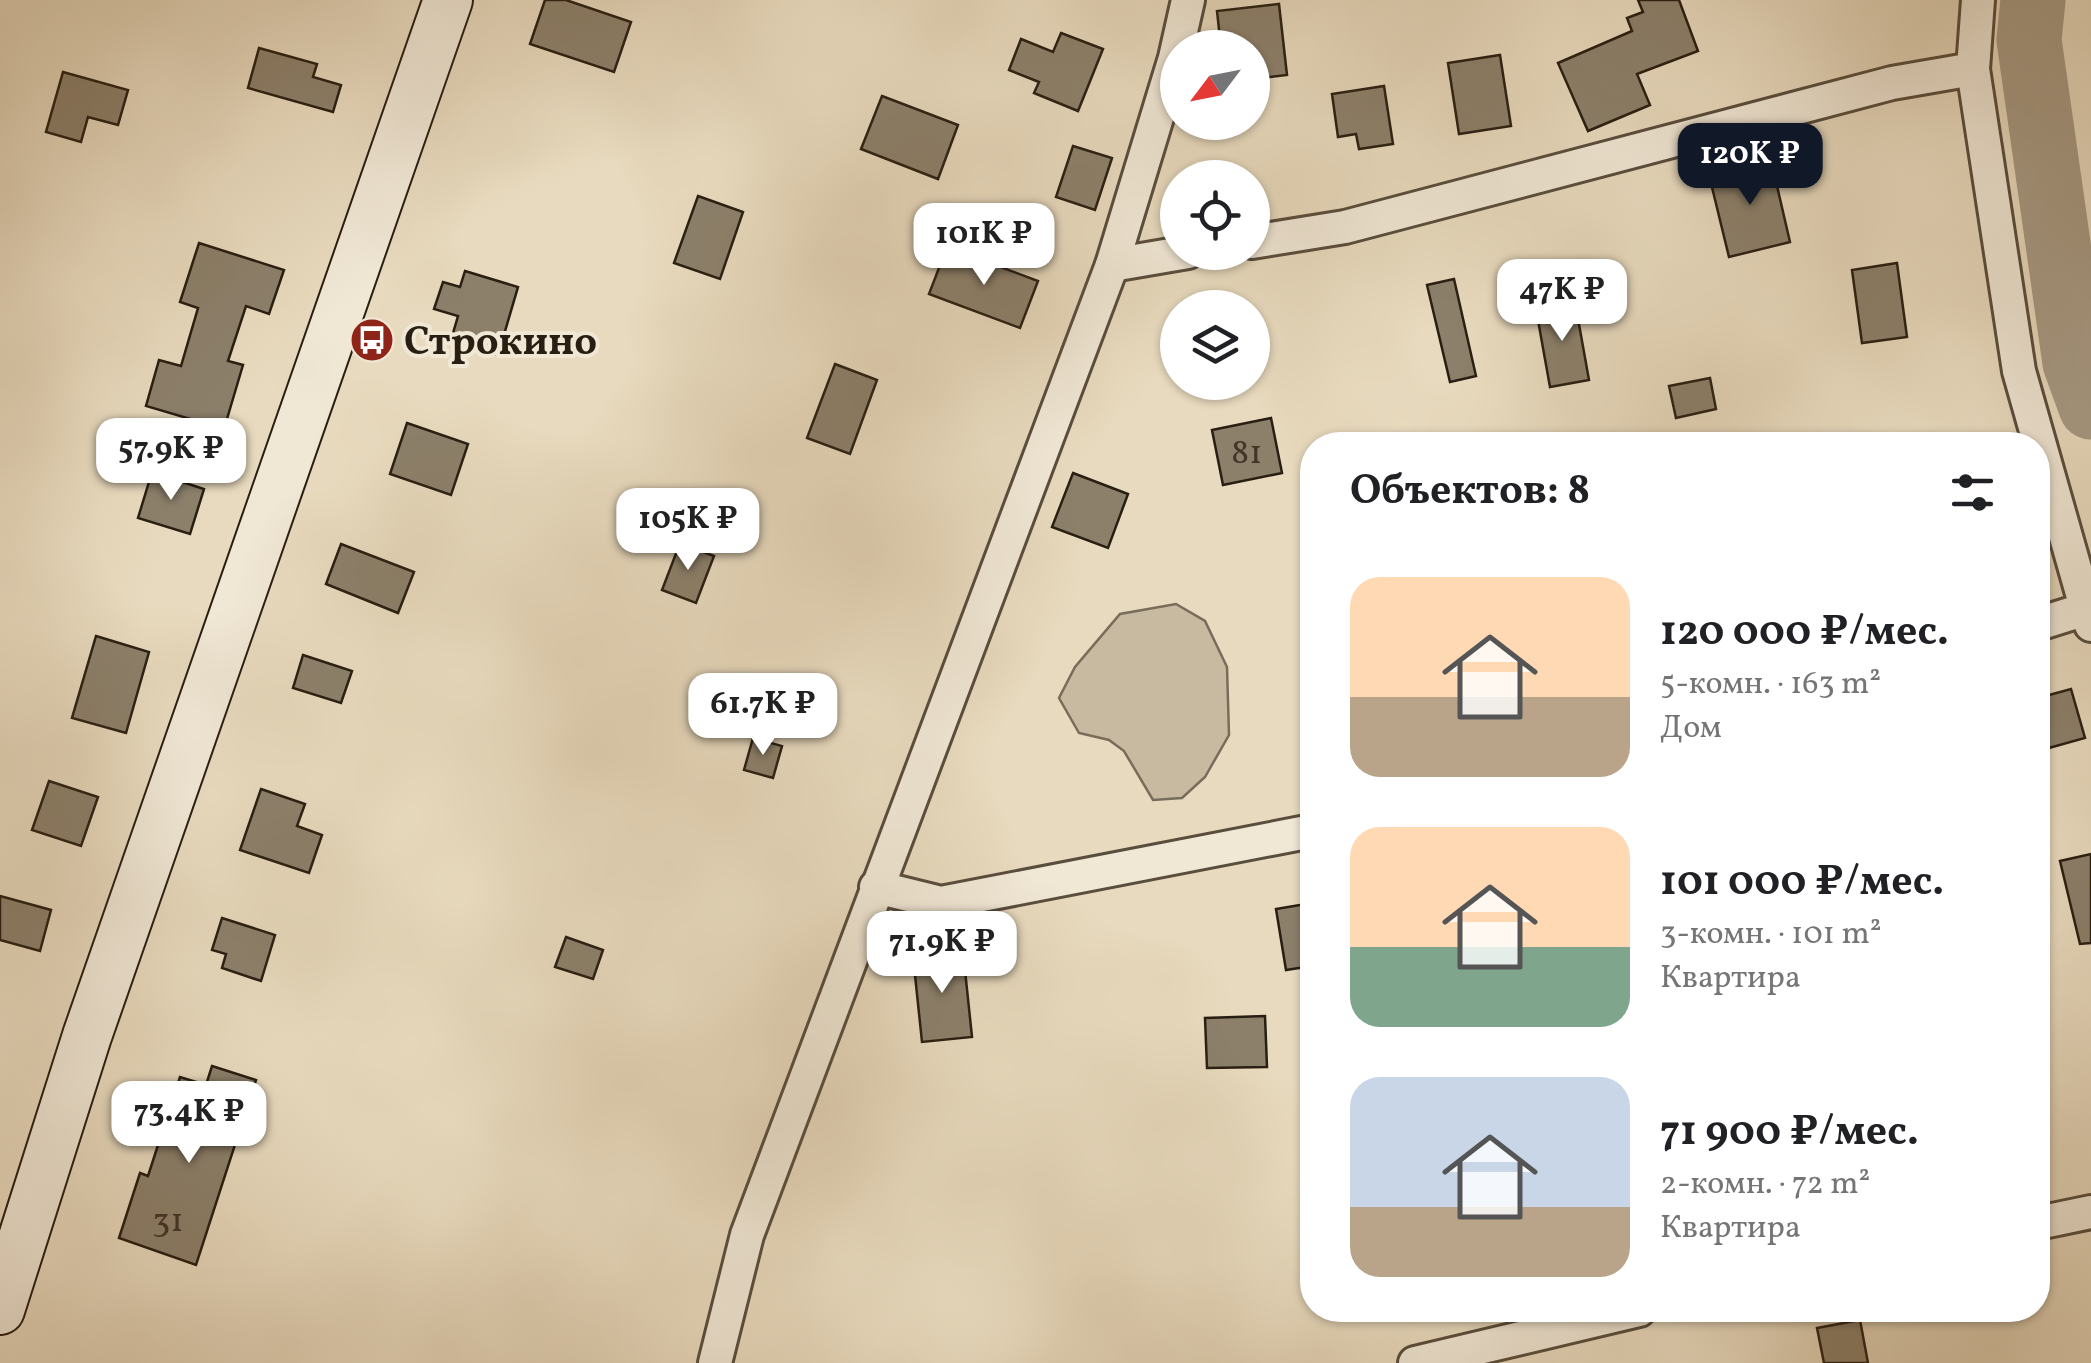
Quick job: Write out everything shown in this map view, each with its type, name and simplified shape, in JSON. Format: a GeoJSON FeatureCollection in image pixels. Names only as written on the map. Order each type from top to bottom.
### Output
{"type":"FeatureCollection","features":[{"type":"Feature","properties":{"kind":"street"},"geometry":{"type":"LineString","coordinates":[[0,1310],[87,1036],[448,0]]}},
{"type":"Feature","properties":{"kind":"street"},"geometry":{"type":"LineString","coordinates":[[715,1363],[746,1235],[1112,265],[1175,58],[1188,0]]}},
{"type":"Feature","properties":{"kind":"street"},"geometry":{"type":"LineString","coordinates":[[1978,0],[1973,70],[2019,371],[2036,432]]}},
{"type":"Feature","properties":{"kind":"street"},"geometry":{"type":"LineString","coordinates":[[1270,239],[1345,227],[1892,82],[1973,70]]}},
{"type":"Feature","properties":{"kind":"street"},"geometry":{"type":"LineString","coordinates":[[1112,265],[1160,257]]}},
{"type":"Feature","properties":{"kind":"street"},"geometry":{"type":"LineString","coordinates":[[2050,480],[2089,617],[2050,622]]}},
{"type":"Feature","properties":{"kind":"street"},"geometry":{"type":"LineString","coordinates":[[876,887],[941,902],[1300,832]]}},
{"type":"Feature","properties":{"kind":"street"},"geometry":{"type":"LineString","coordinates":[[2050,1221],[2091,1212]]}},
{"type":"Feature","properties":{"kind":"street"},"geometry":{"type":"LineString","coordinates":[[1415,1363],[1588,1322]]}},
{"type":"Feature","properties":{"kind":"shaded area"},"geometry":{"type":"Polygon","coordinates":[[[1176,604],[1205,621],[1227,667],[1229,735],[1205,777],[1182,798],[1153,800],[1124,751],[1109,740],[1079,733],[1059,698],[1075,667],[1120,614],[1176,604]]]}},
{"type":"Feature","properties":{"kind":"building"},"geometry":{"type":"Polygon","coordinates":[[[545,0],[566,0],[631,22],[614,72],[530,44],[545,0]]]}},
{"type":"Feature","properties":{"kind":"building"},"geometry":{"type":"Polygon","coordinates":[[[1638,0],[1679,0],[1698,51],[1637,74],[1650,105],[1588,131],[1558,63],[1632,31],[1627,18],[1643,12],[1638,0]]]}},
{"type":"Feature","properties":{"kind":"building"},"geometry":{"type":"Polygon","coordinates":[[[1279,4],[1287,75],[1270,77],[1270,30],[1219,30],[1217,11],[1279,4]]]}},
{"type":"Feature","properties":{"kind":"building"},"geometry":{"type":"Polygon","coordinates":[[[1061,33],[1103,49],[1078,111],[1034,93],[1039,82],[1009,70],[1021,39],[1053,52],[1061,33]]]}},
{"type":"Feature","properties":{"kind":"building"},"geometry":{"type":"Polygon","coordinates":[[[259,48],[317,64],[313,77],[341,85],[333,112],[248,88],[259,48]]]}},
{"type":"Feature","properties":{"kind":"building"},"geometry":{"type":"Polygon","coordinates":[[[1500,55],[1511,126],[1459,134],[1448,63],[1500,55]]]}},
{"type":"Feature","properties":{"kind":"building"},"geometry":{"type":"Polygon","coordinates":[[[63,72],[128,90],[118,125],[88,117],[81,142],[46,132],[63,72]]]}},
{"type":"Feature","properties":{"kind":"building"},"geometry":{"type":"Polygon","coordinates":[[[1384,86],[1393,144],[1359,149],[1356,134],[1338,137],[1332,94],[1384,86]]]}},
{"type":"Feature","properties":{"kind":"building"},"geometry":{"type":"Polygon","coordinates":[[[882,96],[958,125],[938,179],[861,149],[882,96]]]}},
{"type":"Feature","properties":{"kind":"building"},"geometry":{"type":"Polygon","coordinates":[[[1073,146],[1112,158],[1095,210],[1056,197],[1073,146]]]}},
{"type":"Feature","properties":{"kind":"building"},"geometry":{"type":"Polygon","coordinates":[[[1771,160],[1790,242],[1729,257],[1709,175],[1771,160]]]}},
{"type":"Feature","properties":{"kind":"building"},"geometry":{"type":"Polygon","coordinates":[[[698,196],[743,212],[720,279],[674,263],[698,196]]]}},
{"type":"Feature","properties":{"kind":"building"},"geometry":{"type":"Polygon","coordinates":[[[199,243],[284,270],[269,314],[246,306],[228,361],[243,365],[224,429],[146,406],[159,360],[181,366],[198,308],[180,302],[199,243]]]}},
{"type":"Feature","properties":{"kind":"building"},"geometry":{"type":"Polygon","coordinates":[[[947,247],[1038,281],[1020,328],[929,294],[947,247]]]}},
{"type":"Feature","properties":{"kind":"building"},"geometry":{"type":"Polygon","coordinates":[[[1897,263],[1907,337],[1862,343],[1852,270],[1897,263]]]}},
{"type":"Feature","properties":{"kind":"building"},"geometry":{"type":"Polygon","coordinates":[[[465,271],[518,287],[498,355],[451,340],[458,316],[434,309],[443,282],[460,287],[465,271]]]}},
{"type":"Feature","properties":{"kind":"building"},"geometry":{"type":"Polygon","coordinates":[[[1454,279],[1476,376],[1450,382],[1427,285],[1454,279]]]}},
{"type":"Feature","properties":{"kind":"building"},"geometry":{"type":"Polygon","coordinates":[[[1575,302],[1589,380],[1550,387],[1536,309],[1575,302]]]}},
{"type":"Feature","properties":{"kind":"building"},"geometry":{"type":"Polygon","coordinates":[[[835,364],[877,380],[850,454],[807,438],[835,364]]]}},
{"type":"Feature","properties":{"kind":"building"},"geometry":{"type":"Polygon","coordinates":[[[1710,378],[1716,409],[1676,418],[1669,386],[1710,378]]]}},
{"type":"Feature","properties":{"kind":"building"},"geometry":{"type":"Polygon","coordinates":[[[1271,418],[1282,473],[1223,485],[1212,430],[1271,418]]]}},
{"type":"Feature","properties":{"kind":"building"},"geometry":{"type":"Polygon","coordinates":[[[407,423],[468,444],[451,495],[390,474],[407,423]]]}},
{"type":"Feature","properties":{"kind":"building"},"geometry":{"type":"Polygon","coordinates":[[[152,472],[204,489],[190,534],[138,518],[152,472]]]}},
{"type":"Feature","properties":{"kind":"building"},"geometry":{"type":"Polygon","coordinates":[[[1073,473],[1128,494],[1108,548],[1052,527],[1073,473]]]}},
{"type":"Feature","properties":{"kind":"building"},"geometry":{"type":"Polygon","coordinates":[[[680,543],[714,556],[696,603],[662,590],[680,543]]]}},
{"type":"Feature","properties":{"kind":"building"},"geometry":{"type":"Polygon","coordinates":[[[341,544],[414,572],[398,613],[326,584],[341,544]]]}},
{"type":"Feature","properties":{"kind":"building"},"geometry":{"type":"Polygon","coordinates":[[[96,636],[149,652],[126,733],[72,718],[96,636]]]}},
{"type":"Feature","properties":{"kind":"building"},"geometry":{"type":"Polygon","coordinates":[[[303,655],[352,671],[341,703],[293,688],[303,655]]]}},
{"type":"Feature","properties":{"kind":"building"},"geometry":{"type":"Polygon","coordinates":[[[2071,689],[2085,738],[2050,748],[2050,695],[2071,689]]]}},
{"type":"Feature","properties":{"kind":"building"},"geometry":{"type":"Polygon","coordinates":[[[753,738],[782,746],[773,778],[744,770],[753,738]]]}},
{"type":"Feature","properties":{"kind":"building"},"geometry":{"type":"Polygon","coordinates":[[[49,781],[98,797],[81,846],[32,830],[49,781]]]}},
{"type":"Feature","properties":{"kind":"building"},"geometry":{"type":"Polygon","coordinates":[[[261,789],[305,804],[297,826],[322,835],[309,873],[240,850],[261,789]]]}},
{"type":"Feature","properties":{"kind":"building"},"geometry":{"type":"Polygon","coordinates":[[[2091,854],[2091,943],[2080,944],[2060,861],[2091,854]]]}},
{"type":"Feature","properties":{"kind":"building"},"geometry":{"type":"Polygon","coordinates":[[[0,896],[51,910],[40,951],[0,940],[0,896]]]}},
{"type":"Feature","properties":{"kind":"building"},"geometry":{"type":"Polygon","coordinates":[[[1300,905],[1300,968],[1286,970],[1276,909],[1300,905]]]}},
{"type":"Feature","properties":{"kind":"building"},"geometry":{"type":"Polygon","coordinates":[[[222,918],[275,935],[261,981],[222,968],[226,954],[212,950],[222,918]]]}},
{"type":"Feature","properties":{"kind":"building"},"geometry":{"type":"Polygon","coordinates":[[[566,937],[603,950],[593,979],[555,967],[566,937]]]}},
{"type":"Feature","properties":{"kind":"building"},"geometry":{"type":"Polygon","coordinates":[[[963,951],[972,1037],[922,1042],[913,956],[963,951]]]}},
{"type":"Feature","properties":{"kind":"building"},"geometry":{"type":"Polygon","coordinates":[[[1265,1016],[1267,1067],[1207,1068],[1205,1018],[1265,1016]]]}},
{"type":"Feature","properties":{"kind":"building"},"geometry":{"type":"Polygon","coordinates":[[[212,1066],[256,1080],[196,1265],[119,1238],[140,1173],[148,1176],[180,1077],[206,1085],[212,1066]]]}},
{"type":"Feature","properties":{"kind":"building"},"geometry":{"type":"Polygon","coordinates":[[[1860,1322],[1868,1363],[1824,1363],[1817,1328],[1860,1322]]]}},
{"type":"Feature","properties":{"kind":"waterway"},"geometry":{"type":"LineString","coordinates":[[2033,0],[2029,40],[2075,363],[2091,407]]}},
{"type":"Feature","properties":{"kind":"place","name":"Строкино"},"geometry":{"type":"Point","coordinates":[372,340]}}]}
